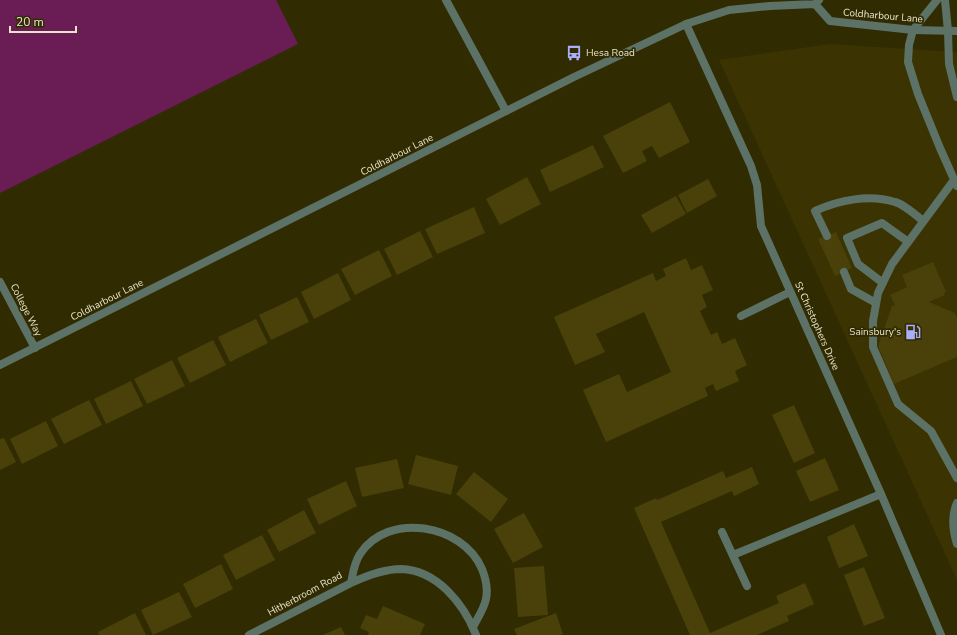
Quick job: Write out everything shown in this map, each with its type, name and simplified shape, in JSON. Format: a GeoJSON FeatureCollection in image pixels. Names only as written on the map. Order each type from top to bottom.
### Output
{"type":"FeatureCollection","features":[{"type":"Feature","properties":{"kind":"street"},"geometry":{"type":"LineString","coordinates":[[446,0],[506,111]]}},
{"type":"Feature","properties":{"kind":"street"},"geometry":{"type":"LineString","coordinates":[[937,0],[913,30],[909,45],[908,62],[918,94],[955,183],[907,241],[892,264],[878,293],[873,320],[873,347],[898,404],[931,431],[957,478]]}},
{"type":"Feature","properties":{"kind":"street"},"geometry":{"type":"LineString","coordinates":[[945,0],[949,64],[957,97]]}},
{"type":"Feature","properties":{"kind":"street","name":"Coldharbour Lane"},"geometry":{"type":"LineString","coordinates":[[0,365],[630,49],[686,24],[729,10],[817,2],[830,21],[913,30],[957,31]]}},
{"type":"Feature","properties":{"kind":"street","name":"St Christophers Drive"},"geometry":{"type":"LineString","coordinates":[[686,24],[751,166],[757,184],[761,226],[881,494],[941,635]]}},
{"type":"Feature","properties":{"kind":"street"},"geometry":{"type":"LineString","coordinates":[[826,236],[815,211],[845,201],[873,198],[896,202],[924,221]]}},
{"type":"Feature","properties":{"kind":"street"},"geometry":{"type":"LineString","coordinates":[[883,283],[858,264],[847,238],[882,223],[907,241]]}},
{"type":"Feature","properties":{"kind":"street"},"geometry":{"type":"LineString","coordinates":[[844,272],[851,289],[876,303]]}},
{"type":"Feature","properties":{"kind":"street","name":"College Way"},"geometry":{"type":"LineString","coordinates":[[0,282],[35,348]]}},
{"type":"Feature","properties":{"kind":"street"},"geometry":{"type":"LineString","coordinates":[[741,316],[790,292]]}},
{"type":"Feature","properties":{"kind":"street"},"geometry":{"type":"LineString","coordinates":[[733,555],[881,494]]}},
{"type":"Feature","properties":{"kind":"street"},"geometry":{"type":"LineString","coordinates":[[957,503],[953,519],[954,533],[957,544]]}},
{"type":"Feature","properties":{"kind":"street","name":"Hitherbroom Road"},"geometry":{"type":"LineString","coordinates":[[249,635],[350,583],[354,566],[360,554],[373,540],[382,534],[403,527],[440,532],[461,543],[471,552],[479,563],[487,586],[486,599],[475,631]]}},
{"type":"Feature","properties":{"kind":"street"},"geometry":{"type":"LineString","coordinates":[[722,532],[747,586]]}},
{"type":"Feature","properties":{"kind":"street"},"geometry":{"type":"LineString","coordinates":[[350,583],[388,570],[412,570],[426,575],[450,594],[464,611],[475,631]]}},
{"type":"Feature","properties":{"kind":"shaded area"},"geometry":{"type":"Polygon","coordinates":[[[0,0],[276,0],[298,44],[0,193],[0,0]]]}},
{"type":"Feature","properties":{"kind":"shaded area"},"geometry":{"type":"Polygon","coordinates":[[[830,44],[957,52],[957,580],[719,60],[830,44]]]}},
{"type":"Feature","properties":{"kind":"building"},"geometry":{"type":"Polygon","coordinates":[[[670,102],[690,142],[659,158],[652,146],[642,151],[647,161],[623,173],[603,136],[670,102]]]}},
{"type":"Feature","properties":{"kind":"building"},"geometry":{"type":"Polygon","coordinates":[[[593,145],[604,167],[550,192],[540,170],[593,145]]]}},
{"type":"Feature","properties":{"kind":"building"},"geometry":{"type":"Polygon","coordinates":[[[527,177],[541,204],[500,225],[486,199],[527,177]]]}},
{"type":"Feature","properties":{"kind":"building"},"geometry":{"type":"Polygon","coordinates":[[[708,179],[717,196],[687,213],[678,195],[708,179]]]}},
{"type":"Feature","properties":{"kind":"building"},"geometry":{"type":"Polygon","coordinates":[[[676,196],[686,214],[652,233],[641,215],[676,196]]]}},
{"type":"Feature","properties":{"kind":"building"},"geometry":{"type":"Polygon","coordinates":[[[474,207],[485,233],[437,254],[425,229],[474,207]]]}},
{"type":"Feature","properties":{"kind":"building"},"geometry":{"type":"Polygon","coordinates":[[[420,231],[433,257],[397,275],[384,249],[420,231]]]}},
{"type":"Feature","properties":{"kind":"building"},"geometry":{"type":"Polygon","coordinates":[[[836,232],[852,268],[835,276],[818,239],[836,232]]]}},
{"type":"Feature","properties":{"kind":"building"},"geometry":{"type":"Polygon","coordinates":[[[379,250],[392,276],[355,295],[341,269],[379,250]]]}},
{"type":"Feature","properties":{"kind":"building"},"geometry":{"type":"Polygon","coordinates":[[[686,258],[691,270],[702,265],[713,290],[702,295],[707,307],[700,311],[711,335],[717,332],[722,344],[735,338],[747,365],[735,371],[739,381],[716,391],[713,384],[705,388],[708,396],[606,442],[583,390],[619,374],[627,392],[671,372],[644,312],[596,334],[605,352],[575,365],[554,317],[653,273],[656,281],[666,276],[663,269],[686,258]]]}},
{"type":"Feature","properties":{"kind":"building"},"geometry":{"type":"Polygon","coordinates":[[[933,262],[946,292],[944,293],[945,295],[929,302],[955,313],[957,317],[957,357],[894,384],[878,346],[892,306],[895,305],[890,295],[907,287],[902,275],[933,262]]]}},
{"type":"Feature","properties":{"kind":"building"},"geometry":{"type":"Polygon","coordinates":[[[338,273],[351,300],[314,319],[301,292],[338,273]]]}},
{"type":"Feature","properties":{"kind":"building"},"geometry":{"type":"Polygon","coordinates":[[[297,297],[309,322],[271,340],[259,315],[297,297]]]}},
{"type":"Feature","properties":{"kind":"building"},"geometry":{"type":"Polygon","coordinates":[[[256,319],[268,343],[230,362],[218,337],[256,319]]]}},
{"type":"Feature","properties":{"kind":"building"},"geometry":{"type":"Polygon","coordinates":[[[213,340],[226,365],[190,383],[177,358],[213,340]]]}},
{"type":"Feature","properties":{"kind":"building"},"geometry":{"type":"Polygon","coordinates":[[[172,360],[185,386],[147,404],[134,379],[172,360]]]}},
{"type":"Feature","properties":{"kind":"building"},"geometry":{"type":"Polygon","coordinates":[[[131,381],[143,406],[106,424],[94,399],[131,381]]]}},
{"type":"Feature","properties":{"kind":"building"},"geometry":{"type":"Polygon","coordinates":[[[89,400],[102,425],[64,444],[51,419],[89,400]]]}},
{"type":"Feature","properties":{"kind":"building"},"geometry":{"type":"Polygon","coordinates":[[[794,405],[815,453],[794,463],[772,415],[794,405]]]}},
{"type":"Feature","properties":{"kind":"building"},"geometry":{"type":"Polygon","coordinates":[[[46,421],[58,446],[22,464],[10,439],[46,421]]]}},
{"type":"Feature","properties":{"kind":"building"},"geometry":{"type":"Polygon","coordinates":[[[4,438],[16,462],[0,470],[0,439],[4,438]]]}},
{"type":"Feature","properties":{"kind":"building"},"geometry":{"type":"Polygon","coordinates":[[[416,455],[458,466],[451,495],[408,484],[416,455]]]}},
{"type":"Feature","properties":{"kind":"building"},"geometry":{"type":"Polygon","coordinates":[[[825,458],[839,490],[810,502],[796,471],[825,458]]]}},
{"type":"Feature","properties":{"kind":"building"},"geometry":{"type":"Polygon","coordinates":[[[397,459],[404,488],[362,497],[355,468],[397,459]]]}},
{"type":"Feature","properties":{"kind":"building"},"geometry":{"type":"Polygon","coordinates":[[[752,467],[759,484],[734,496],[732,491],[661,522],[710,633],[779,603],[776,596],[805,583],[814,604],[787,616],[789,621],[757,635],[690,635],[634,508],[656,498],[657,500],[723,471],[726,478],[752,467]]]}},
{"type":"Feature","properties":{"kind":"building"},"geometry":{"type":"Polygon","coordinates":[[[474,472],[508,499],[491,522],[456,494],[474,472]]]}},
{"type":"Feature","properties":{"kind":"building"},"geometry":{"type":"Polygon","coordinates":[[[346,481],[357,506],[319,525],[307,499],[346,481]]]}},
{"type":"Feature","properties":{"kind":"building"},"geometry":{"type":"Polygon","coordinates":[[[304,510],[316,533],[279,552],[267,530],[304,510]]]}},
{"type":"Feature","properties":{"kind":"building"},"geometry":{"type":"Polygon","coordinates":[[[524,513],[543,547],[513,563],[494,529],[524,513]]]}},
{"type":"Feature","properties":{"kind":"building"},"geometry":{"type":"Polygon","coordinates":[[[854,524],[868,556],[839,568],[827,537],[854,524]]]}},
{"type":"Feature","properties":{"kind":"building"},"geometry":{"type":"Polygon","coordinates":[[[262,535],[275,560],[236,580],[223,555],[262,535]]]}},
{"type":"Feature","properties":{"kind":"building"},"geometry":{"type":"Polygon","coordinates":[[[221,564],[233,589],[195,608],[183,584],[221,564]]]}},
{"type":"Feature","properties":{"kind":"building"},"geometry":{"type":"Polygon","coordinates":[[[544,566],[548,615],[518,617],[514,568],[544,566]]]}},
{"type":"Feature","properties":{"kind":"building"},"geometry":{"type":"Polygon","coordinates":[[[864,567],[885,618],[864,626],[844,575],[864,567]]]}},
{"type":"Feature","properties":{"kind":"building"},"geometry":{"type":"Polygon","coordinates":[[[179,592],[192,617],[153,635],[141,610],[179,592]]]}},
{"type":"Feature","properties":{"kind":"building"},"geometry":{"type":"Polygon","coordinates":[[[383,606],[425,624],[420,635],[368,635],[369,632],[360,628],[366,615],[377,619],[383,606]]]}},
{"type":"Feature","properties":{"kind":"building"},"geometry":{"type":"Polygon","coordinates":[[[135,613],[146,635],[99,635],[98,632],[135,613]]]}},
{"type":"Feature","properties":{"kind":"building"},"geometry":{"type":"Polygon","coordinates":[[[556,613],[563,634],[517,635],[514,629],[556,613]]]}},
{"type":"Feature","properties":{"kind":"building"},"geometry":{"type":"Polygon","coordinates":[[[341,627],[345,635],[323,635],[341,627]]]}},
{"type":"Feature","properties":{"kind":"place","name":"Hesa Road"},"geometry":{"type":"Point","coordinates":[574,53]}},
{"type":"Feature","properties":{"kind":"place","name":"Sainsbury's"},"geometry":{"type":"Point","coordinates":[913,332]}}]}
